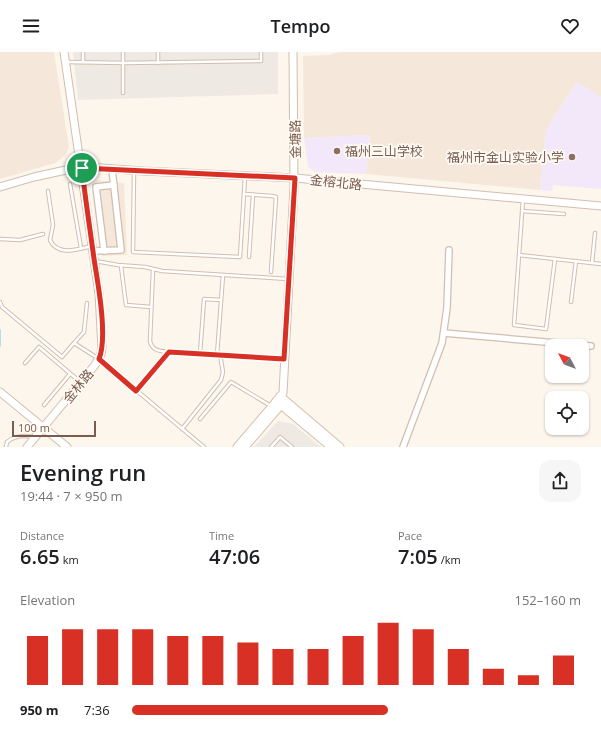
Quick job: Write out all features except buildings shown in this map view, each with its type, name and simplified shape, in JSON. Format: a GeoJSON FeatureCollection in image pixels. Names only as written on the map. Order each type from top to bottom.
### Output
{"type":"FeatureCollection","features":[{"type":"Feature","properties":{"kind":"street","name":"金林路"},"geometry":{"type":"LineString","coordinates":[[27,447],[81,383],[99,359],[102,348],[101,315],[93,248],[64,52]]}},
{"type":"Feature","properties":{"kind":"street","name":"金塘路"},"geometry":{"type":"LineString","coordinates":[[279,400],[284,359],[295,178],[293,52]]}},
{"type":"Feature","properties":{"kind":"street","name":"金榕北路"},"geometry":{"type":"LineString","coordinates":[[0,187],[34,177],[82,168],[295,178],[601,206]]}},
{"type":"Feature","properties":{"kind":"street"},"geometry":{"type":"LineString","coordinates":[[93,248],[104,251],[121,250],[112,169]]}},
{"type":"Feature","properties":{"kind":"street"},"geometry":{"type":"LineString","coordinates":[[104,251],[96,187],[114,185]]}},
{"type":"Feature","properties":{"kind":"street"},"geometry":{"type":"LineString","coordinates":[[403,447],[439,352],[444,333],[447,308],[449,250]]}},
{"type":"Feature","properties":{"kind":"street"},"geometry":{"type":"LineString","coordinates":[[444,333],[591,346]]}},
{"type":"Feature","properties":{"kind":"street"},"geometry":{"type":"LineString","coordinates":[[0,392],[67,447]]}},
{"type":"Feature","properties":{"kind":"street"},"geometry":{"type":"LineString","coordinates":[[237,447],[279,400]]}},
{"type":"Feature","properties":{"kind":"street"},"geometry":{"type":"LineString","coordinates":[[245,447],[279,400]]}},
{"type":"Feature","properties":{"kind":"street"},"geometry":{"type":"LineString","coordinates":[[279,400],[331,447]]}},
{"type":"Feature","properties":{"kind":"street"},"geometry":{"type":"LineString","coordinates":[[279,400],[340,447]]}},
{"type":"Feature","properties":{"kind":"lane"},"geometry":{"type":"LineString","coordinates":[[83,52],[83,62]]}},
{"type":"Feature","properties":{"kind":"lane"},"geometry":{"type":"LineString","coordinates":[[123,52],[123,93]]}},
{"type":"Feature","properties":{"kind":"lane"},"geometry":{"type":"LineString","coordinates":[[158,52],[158,62]]}},
{"type":"Feature","properties":{"kind":"lane"},"geometry":{"type":"LineString","coordinates":[[66,62],[124,64],[158,62],[261,61],[261,52]]}},
{"type":"Feature","properties":{"kind":"lane"},"geometry":{"type":"LineString","coordinates":[[134,170],[133,252],[240,257],[245,176]]}},
{"type":"Feature","properties":{"kind":"lane"},"geometry":{"type":"LineString","coordinates":[[70,184],[81,248]]}},
{"type":"Feature","properties":{"kind":"lane"},"geometry":{"type":"LineString","coordinates":[[48,191],[53,225],[50,238],[51,243],[56,248],[67,251],[81,248],[93,248]]}},
{"type":"Feature","properties":{"kind":"lane"},"geometry":{"type":"LineString","coordinates":[[244,194],[276,197],[272,272]]}},
{"type":"Feature","properties":{"kind":"lane"},"geometry":{"type":"LineString","coordinates":[[249,257],[253,195]]}},
{"type":"Feature","properties":{"kind":"lane"},"geometry":{"type":"LineString","coordinates":[[523,199],[514,325],[546,329],[555,259]]}},
{"type":"Feature","properties":{"kind":"lane"},"geometry":{"type":"LineString","coordinates":[[522,211],[564,214]]}},
{"type":"Feature","properties":{"kind":"lane"},"geometry":{"type":"LineString","coordinates":[[592,263],[596,233]]}},
{"type":"Feature","properties":{"kind":"lane"},"geometry":{"type":"LineString","coordinates":[[0,239],[20,240],[43,234]]}},
{"type":"Feature","properties":{"kind":"lane"},"geometry":{"type":"LineString","coordinates":[[519,255],[601,264]]}},
{"type":"Feature","properties":{"kind":"lane"},"geometry":{"type":"LineString","coordinates":[[94,261],[121,266],[145,267],[162,271],[289,280]]}},
{"type":"Feature","properties":{"kind":"lane"},"geometry":{"type":"LineString","coordinates":[[571,302],[576,262]]}},
{"type":"Feature","properties":{"kind":"lane"},"geometry":{"type":"LineString","coordinates":[[121,266],[126,305],[151,307]]}},
{"type":"Feature","properties":{"kind":"lane"},"geometry":{"type":"LineString","coordinates":[[153,270],[150,344],[154,350],[284,359]]}},
{"type":"Feature","properties":{"kind":"lane"},"geometry":{"type":"LineString","coordinates":[[182,429],[221,380],[223,372],[218,355],[223,275]]}},
{"type":"Feature","properties":{"kind":"lane"},"geometry":{"type":"LineString","coordinates":[[200,354],[204,299],[221,300]]}},
{"type":"Feature","properties":{"kind":"lane"},"geometry":{"type":"LineString","coordinates":[[0,302],[2,307],[62,357],[84,332],[87,303]]}},
{"type":"Feature","properties":{"kind":"lane"},"geometry":{"type":"LineString","coordinates":[[74,343],[99,359],[204,447]]}},
{"type":"Feature","properties":{"kind":"lane"},"geometry":{"type":"LineString","coordinates":[[25,363],[39,347],[81,383]]}},
{"type":"Feature","properties":{"kind":"lane"},"geometry":{"type":"LineString","coordinates":[[136,391],[169,352]]}},
{"type":"Feature","properties":{"kind":"lane"},"geometry":{"type":"LineString","coordinates":[[44,404],[70,374]]}},
{"type":"Feature","properties":{"kind":"lane"},"geometry":{"type":"LineString","coordinates":[[200,419],[231,382],[279,400]]}},
{"type":"Feature","properties":{"kind":"lane"},"geometry":{"type":"LineString","coordinates":[[6,447],[7,442],[12,438],[24,436],[35,438]]}},
{"type":"Feature","properties":{"kind":"lane"},"geometry":{"type":"LineString","coordinates":[[271,447],[280,437],[291,447]]}},
{"type":"Feature","properties":{"kind":"shaded area"},"geometry":{"type":"Polygon","coordinates":[[[0,52],[54,52],[69,147],[66,155],[55,163],[0,179],[0,52]]]}},
{"type":"Feature","properties":{"kind":"shaded area"},"geometry":{"type":"Polygon","coordinates":[[[73,52],[278,52],[278,94],[78,100],[73,52]]]}},
{"type":"Feature","properties":{"kind":"shaded area"},"geometry":{"type":"Polygon","coordinates":[[[339,52],[601,52],[601,97],[577,82],[546,130],[540,190],[366,174],[370,135],[304,138],[303,56],[329,55],[339,52]]]}},
{"type":"Feature","properties":{"kind":"shaded area","name":"福州市金山实验小学"},"geometry":{"type":"Polygon","coordinates":[[[577,82],[601,97],[601,189],[553,185],[552,191],[540,190],[546,130],[577,82]]]}},
{"type":"Feature","properties":{"kind":"shaded area","name":"福州三山学校"},"geometry":{"type":"Polygon","coordinates":[[[370,135],[366,174],[315,172],[308,167],[304,138],[370,135]]]}},
{"type":"Feature","properties":{"kind":"shaded area"},"geometry":{"type":"Polygon","coordinates":[[[97,180],[124,183],[127,255],[103,256],[92,184],[97,180]]]}},
{"type":"Feature","properties":{"kind":"shaded area"},"geometry":{"type":"Polygon","coordinates":[[[278,421],[293,424],[321,447],[254,447],[278,421]]]}},
{"type":"Feature","properties":{"kind":"waterway"},"geometry":{"type":"LineString","coordinates":[[0,330],[0,346]]}},
{"type":"Feature","properties":{"kind":"place","name":"福州三山学校"},"geometry":{"type":"Point","coordinates":[337,151]}},
{"type":"Feature","properties":{"kind":"place","name":"福州市金山实验小学"},"geometry":{"type":"Point","coordinates":[572,157]}},
{"type":"Feature","properties":{"kind":"route"},"geometry":{"type":"LineString","coordinates":[[82,168],[295,178],[284,359],[169,352],[136,391],[99,359],[102,348],[101,315],[82,168]]}}]}
